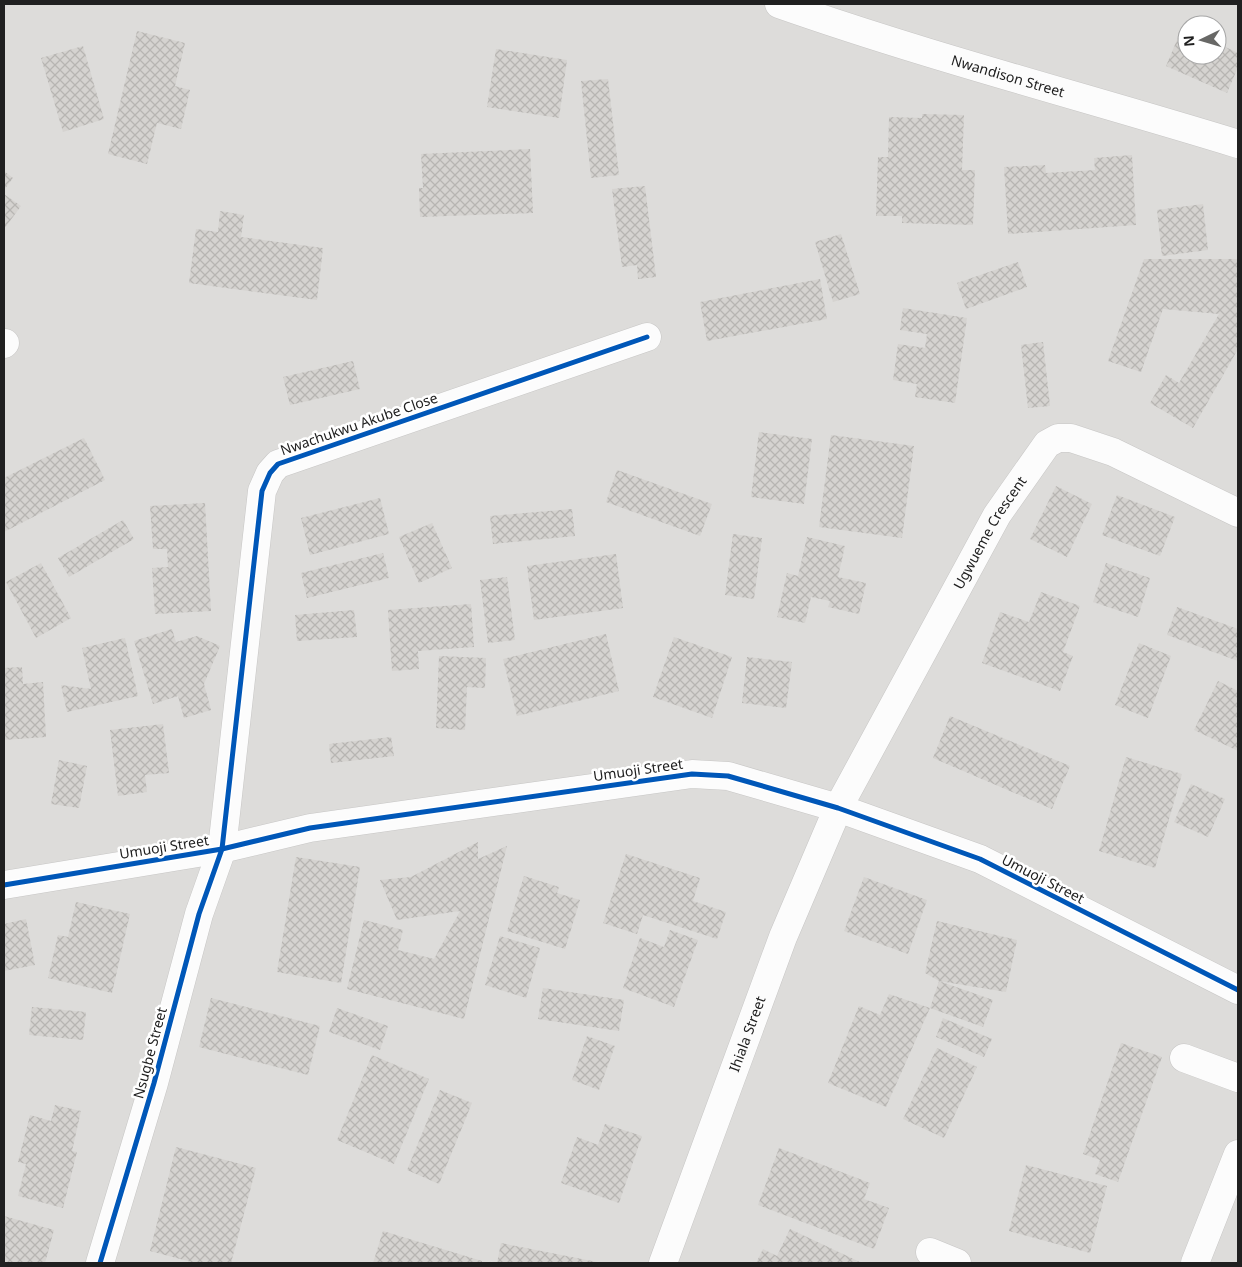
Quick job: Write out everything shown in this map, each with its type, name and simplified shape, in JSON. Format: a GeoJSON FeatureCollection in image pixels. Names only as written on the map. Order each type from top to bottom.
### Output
{"type":"FeatureCollection","features":[{"type":"Feature","properties":{"kind":"street","name":"Nwandison Street"},"geometry":{"type":"LineString","coordinates":[[779,4],[812,9],[987,71],[1145,115],[1238,144]]}},
{"type":"Feature","properties":{"kind":"street","name":"Nwachukwu Akube Close"},"geometry":{"type":"LineString","coordinates":[[222,849],[262,491],[270,473],[278,464],[647,337]]}},
{"type":"Feature","properties":{"kind":"street","name":"Ugwueme Crescent"},"geometry":{"type":"LineString","coordinates":[[838,808],[997,515],[1047,444],[1058,438],[1071,438],[1105,449],[1238,513]]}},
{"type":"Feature","properties":{"kind":"street","name":"Umuoji Street"},"geometry":{"type":"LineString","coordinates":[[4,885],[222,849],[310,828],[692,774],[728,776],[838,808],[980,859],[1238,990]]}},
{"type":"Feature","properties":{"kind":"street","name":"Ihiala Street"},"geometry":{"type":"LineString","coordinates":[[663,1263],[783,937],[838,808]]}},
{"type":"Feature","properties":{"kind":"street","name":"Nsugbe Street"},"geometry":{"type":"LineString","coordinates":[[100,1263],[154,1083],[199,914],[222,849]]}},
{"type":"Feature","properties":{"kind":"street"},"geometry":{"type":"LineString","coordinates":[[1184,1058],[1238,1078]]}},
{"type":"Feature","properties":{"kind":"street"},"geometry":{"type":"LineString","coordinates":[[1195,1263],[1238,1154]]}},
{"type":"Feature","properties":{"kind":"street"},"geometry":{"type":"LineString","coordinates":[[930,1252],[957,1263]]}},
{"type":"Feature","properties":{"kind":"shaded area"},"geometry":{"type":"Polygon","coordinates":[[[4,4],[1238,4],[1238,1263],[4,1263],[4,4]]]}},
{"type":"Feature","properties":{"kind":"building"},"geometry":{"type":"Polygon","coordinates":[[[137,31],[185,43],[175,86],[190,90],[181,129],[157,123],[147,164],[108,154],[137,31]]]}},
{"type":"Feature","properties":{"kind":"building"},"geometry":{"type":"Polygon","coordinates":[[[1177,40],[1177,65],[1227,65],[1227,48],[1238,53],[1238,67],[1227,93],[1166,66],[1177,40]]]}},
{"type":"Feature","properties":{"kind":"building"},"geometry":{"type":"Polygon","coordinates":[[[83,46],[104,119],[63,132],[41,58],[83,46]]]}},
{"type":"Feature","properties":{"kind":"building"},"geometry":{"type":"Polygon","coordinates":[[[496,49],[567,60],[559,118],[487,107],[496,49]]]}},
{"type":"Feature","properties":{"kind":"building"},"geometry":{"type":"Polygon","coordinates":[[[608,79],[619,175],[591,178],[581,81],[608,79]]]}},
{"type":"Feature","properties":{"kind":"building"},"geometry":{"type":"Polygon","coordinates":[[[922,114],[964,115],[962,170],[975,170],[973,225],[902,223],[902,216],[876,216],[878,157],[888,157],[889,117],[922,118],[922,114]]]}},
{"type":"Feature","properties":{"kind":"building"},"geometry":{"type":"Polygon","coordinates":[[[530,149],[533,213],[420,217],[419,188],[423,188],[421,154],[530,149]]]}},
{"type":"Feature","properties":{"kind":"building"},"geometry":{"type":"Polygon","coordinates":[[[1132,155],[1136,225],[1008,234],[1004,167],[1045,165],[1046,173],[1095,170],[1094,158],[1132,155]]]}},
{"type":"Feature","properties":{"kind":"building"},"geometry":{"type":"Polygon","coordinates":[[[4,171],[13,178],[4,190],[4,171]]]}},
{"type":"Feature","properties":{"kind":"building"},"geometry":{"type":"Polygon","coordinates":[[[645,186],[656,277],[638,279],[637,265],[622,267],[612,189],[645,186]]]}},
{"type":"Feature","properties":{"kind":"building"},"geometry":{"type":"Polygon","coordinates":[[[4,194],[21,206],[4,229],[4,194]]]}},
{"type":"Feature","properties":{"kind":"building"},"geometry":{"type":"Polygon","coordinates":[[[1203,204],[1208,250],[1162,256],[1157,210],[1203,204]]]}},
{"type":"Feature","properties":{"kind":"building"},"geometry":{"type":"Polygon","coordinates":[[[220,211],[244,215],[241,237],[323,248],[317,300],[189,283],[196,229],[218,232],[220,211]]]}},
{"type":"Feature","properties":{"kind":"building"},"geometry":{"type":"Polygon","coordinates":[[[841,234],[860,294],[833,302],[815,242],[841,234]]]}},
{"type":"Feature","properties":{"kind":"building"},"geometry":{"type":"Polygon","coordinates":[[[1144,259],[1238,259],[1238,349],[1193,428],[1150,403],[1166,375],[1179,383],[1219,314],[1163,309],[1141,372],[1108,361],[1144,259]]]}},
{"type":"Feature","properties":{"kind":"building"},"geometry":{"type":"Polygon","coordinates":[[[1018,262],[1027,287],[966,309],[957,283],[1018,262]]]}},
{"type":"Feature","properties":{"kind":"building"},"geometry":{"type":"Polygon","coordinates":[[[820,279],[827,319],[707,341],[700,302],[820,279]]]}},
{"type":"Feature","properties":{"kind":"building"},"geometry":{"type":"Polygon","coordinates":[[[903,308],[967,318],[955,403],[915,397],[917,384],[893,380],[898,344],[925,348],[927,334],[900,330],[903,308]]]}},
{"type":"Feature","properties":{"kind":"building"},"geometry":{"type":"Polygon","coordinates":[[[1043,342],[1050,406],[1028,408],[1021,345],[1043,342]]]}},
{"type":"Feature","properties":{"kind":"building"},"geometry":{"type":"Polygon","coordinates":[[[353,361],[360,389],[290,405],[283,377],[353,361]]]}},
{"type":"Feature","properties":{"kind":"building"},"geometry":{"type":"Polygon","coordinates":[[[759,432],[812,439],[804,504],[751,497],[759,432]]]}},
{"type":"Feature","properties":{"kind":"building"},"geometry":{"type":"Polygon","coordinates":[[[831,435],[914,446],[902,538],[819,527],[831,435]]]}},
{"type":"Feature","properties":{"kind":"building"},"geometry":{"type":"Polygon","coordinates":[[[84,438],[105,480],[4,532],[4,478],[84,438]]]}},
{"type":"Feature","properties":{"kind":"building"},"geometry":{"type":"Polygon","coordinates":[[[617,470],[712,504],[700,536],[606,502],[617,470]]]}},
{"type":"Feature","properties":{"kind":"building"},"geometry":{"type":"Polygon","coordinates":[[[1056,486],[1092,504],[1067,557],[1030,539],[1056,486]]]}},
{"type":"Feature","properties":{"kind":"building"},"geometry":{"type":"Polygon","coordinates":[[[1117,495],[1175,517],[1160,556],[1102,535],[1117,495]]]}},
{"type":"Feature","properties":{"kind":"building"},"geometry":{"type":"Polygon","coordinates":[[[380,498],[389,534],[310,555],[301,518],[380,498]]]}},
{"type":"Feature","properties":{"kind":"building"},"geometry":{"type":"Polygon","coordinates":[[[205,503],[211,611],[155,614],[152,568],[168,567],[167,549],[153,549],[150,506],[205,503]]]}},
{"type":"Feature","properties":{"kind":"building"},"geometry":{"type":"Polygon","coordinates":[[[572,509],[575,536],[493,544],[490,516],[572,509]]]}},
{"type":"Feature","properties":{"kind":"building"},"geometry":{"type":"Polygon","coordinates":[[[123,520],[134,539],[69,577],[58,558],[123,520]]]}},
{"type":"Feature","properties":{"kind":"building"},"geometry":{"type":"Polygon","coordinates":[[[432,523],[452,568],[419,583],[399,537],[432,523]]]}},
{"type":"Feature","properties":{"kind":"building"},"geometry":{"type":"Polygon","coordinates":[[[733,534],[762,538],[754,599],[725,595],[733,534]]]}},
{"type":"Feature","properties":{"kind":"building"},"geometry":{"type":"Polygon","coordinates":[[[807,537],[845,546],[838,577],[866,583],[859,614],[828,607],[830,601],[811,597],[805,623],[777,617],[787,573],[798,576],[807,537]]]}},
{"type":"Feature","properties":{"kind":"building"},"geometry":{"type":"Polygon","coordinates":[[[383,553],[389,578],[307,598],[301,573],[383,553]]]}},
{"type":"Feature","properties":{"kind":"building"},"geometry":{"type":"Polygon","coordinates":[[[616,554],[623,608],[534,620],[527,566],[616,554]]]}},
{"type":"Feature","properties":{"kind":"building"},"geometry":{"type":"Polygon","coordinates":[[[41,563],[71,618],[36,638],[6,582],[41,563]]]}},
{"type":"Feature","properties":{"kind":"building"},"geometry":{"type":"Polygon","coordinates":[[[1106,563],[1150,578],[1138,617],[1093,602],[1106,563]]]}},
{"type":"Feature","properties":{"kind":"building"},"geometry":{"type":"Polygon","coordinates":[[[507,577],[515,640],[488,643],[480,580],[507,577]]]}},
{"type":"Feature","properties":{"kind":"building"},"geometry":{"type":"Polygon","coordinates":[[[1041,592],[1080,606],[1063,652],[1073,656],[1060,691],[982,663],[1000,612],[1029,622],[1041,592]]]}},
{"type":"Feature","properties":{"kind":"building"},"geometry":{"type":"Polygon","coordinates":[[[471,604],[474,647],[418,651],[419,669],[392,671],[388,610],[471,604]]]}},
{"type":"Feature","properties":{"kind":"building"},"geometry":{"type":"Polygon","coordinates":[[[1177,607],[1238,629],[1238,661],[1167,635],[1177,607]]]}},
{"type":"Feature","properties":{"kind":"building"},"geometry":{"type":"Polygon","coordinates":[[[354,610],[357,637],[297,641],[295,615],[354,610]]]}},
{"type":"Feature","properties":{"kind":"building"},"geometry":{"type":"Polygon","coordinates":[[[172,629],[176,642],[197,636],[220,646],[204,684],[211,710],[184,718],[178,696],[153,704],[134,641],[172,629]]]}},
{"type":"Feature","properties":{"kind":"building"},"geometry":{"type":"Polygon","coordinates":[[[606,634],[619,691],[517,716],[503,659],[606,634]]]}},
{"type":"Feature","properties":{"kind":"building"},"geometry":{"type":"Polygon","coordinates":[[[674,637],[732,657],[712,718],[653,697],[674,637]]]}},
{"type":"Feature","properties":{"kind":"building"},"geometry":{"type":"Polygon","coordinates":[[[125,638],[138,696],[67,712],[61,685],[91,689],[82,648],[125,638]]]}},
{"type":"Feature","properties":{"kind":"building"},"geometry":{"type":"Polygon","coordinates":[[[1139,643],[1171,656],[1148,718],[1115,705],[1139,643]]]}},
{"type":"Feature","properties":{"kind":"building"},"geometry":{"type":"Polygon","coordinates":[[[439,656],[486,658],[485,688],[467,687],[465,730],[436,728],[439,656]]]}},
{"type":"Feature","properties":{"kind":"building"},"geometry":{"type":"Polygon","coordinates":[[[747,657],[792,662],[786,708],[742,703],[747,657]]]}},
{"type":"Feature","properties":{"kind":"building"},"geometry":{"type":"Polygon","coordinates":[[[22,667],[23,684],[43,682],[46,737],[4,740],[4,668],[22,667]]]}},
{"type":"Feature","properties":{"kind":"building"},"geometry":{"type":"Polygon","coordinates":[[[1218,681],[1238,691],[1238,751],[1194,730],[1218,681]]]}},
{"type":"Feature","properties":{"kind":"building"},"geometry":{"type":"Polygon","coordinates":[[[950,716],[1070,766],[1052,809],[933,758],[950,716]]]}},
{"type":"Feature","properties":{"kind":"building"},"geometry":{"type":"Polygon","coordinates":[[[163,724],[169,773],[145,775],[147,792],[118,796],[110,730],[163,724]]]}},
{"type":"Feature","properties":{"kind":"building"},"geometry":{"type":"Polygon","coordinates":[[[391,737],[394,756],[331,763],[329,744],[391,737]]]}},
{"type":"Feature","properties":{"kind":"building"},"geometry":{"type":"Polygon","coordinates":[[[1126,757],[1182,774],[1155,868],[1099,851],[1126,757]]]}},
{"type":"Feature","properties":{"kind":"building"},"geometry":{"type":"Polygon","coordinates":[[[59,760],[87,766],[79,808],[51,804],[59,760]]]}},
{"type":"Feature","properties":{"kind":"building"},"geometry":{"type":"Polygon","coordinates":[[[1191,784],[1225,799],[1208,837],[1174,822],[1191,784]]]}},
{"type":"Feature","properties":{"kind":"building"},"geometry":{"type":"Polygon","coordinates":[[[478,842],[478,859],[507,846],[464,1019],[347,989],[364,920],[403,930],[398,950],[434,959],[460,911],[397,920],[380,880],[411,877],[478,842]]]}},
{"type":"Feature","properties":{"kind":"building"},"geometry":{"type":"Polygon","coordinates":[[[626,854],[700,878],[693,901],[726,912],[717,939],[643,915],[637,934],[603,923],[626,854]]]}},
{"type":"Feature","properties":{"kind":"building"},"geometry":{"type":"Polygon","coordinates":[[[296,857],[360,867],[341,983],[277,972],[296,857]]]}},
{"type":"Feature","properties":{"kind":"building"},"geometry":{"type":"Polygon","coordinates":[[[524,876],[559,887],[557,893],[580,900],[565,949],[507,931],[524,876]]]}},
{"type":"Feature","properties":{"kind":"building"},"geometry":{"type":"Polygon","coordinates":[[[864,877],[927,900],[908,954],[844,931],[864,877]]]}},
{"type":"Feature","properties":{"kind":"building"},"geometry":{"type":"Polygon","coordinates":[[[76,902],[130,914],[112,993],[48,978],[58,935],[68,937],[76,902]]]}},
{"type":"Feature","properties":{"kind":"building"},"geometry":{"type":"Polygon","coordinates":[[[26,919],[35,965],[4,971],[4,924],[26,919]]]}},
{"type":"Feature","properties":{"kind":"building"},"geometry":{"type":"Polygon","coordinates":[[[937,921],[1017,940],[1006,992],[939,981],[925,973],[937,921]]]}},
{"type":"Feature","properties":{"kind":"building"},"geometry":{"type":"Polygon","coordinates":[[[670,930],[698,940],[674,1007],[623,988],[640,938],[664,947],[670,930]]]}},
{"type":"Feature","properties":{"kind":"building"},"geometry":{"type":"Polygon","coordinates":[[[500,936],[540,948],[526,998],[485,985],[500,936]]]}},
{"type":"Feature","properties":{"kind":"building"},"geometry":{"type":"Polygon","coordinates":[[[939,981],[993,1000],[983,1027],[930,1008],[939,981]]]}},
{"type":"Feature","properties":{"kind":"building"},"geometry":{"type":"Polygon","coordinates":[[[543,988],[624,1000],[619,1031],[538,1019],[543,988]]]}},
{"type":"Feature","properties":{"kind":"building"},"geometry":{"type":"Polygon","coordinates":[[[889,994],[930,1008],[886,1107],[828,1083],[859,1006],[880,1015],[889,994]]]}},
{"type":"Feature","properties":{"kind":"building"},"geometry":{"type":"Polygon","coordinates":[[[211,998],[320,1026],[308,1075],[199,1047],[211,998]]]}},
{"type":"Feature","properties":{"kind":"building"},"geometry":{"type":"Polygon","coordinates":[[[32,1007],[86,1012],[83,1040],[29,1035],[32,1007]]]}},
{"type":"Feature","properties":{"kind":"building"},"geometry":{"type":"Polygon","coordinates":[[[337,1008],[388,1026],[380,1050],[329,1032],[337,1008]]]}},
{"type":"Feature","properties":{"kind":"building"},"geometry":{"type":"Polygon","coordinates":[[[943,1018],[992,1039],[984,1057],[936,1037],[943,1018]]]}},
{"type":"Feature","properties":{"kind":"building"},"geometry":{"type":"Polygon","coordinates":[[[587,1036],[615,1046],[599,1090],[572,1080],[587,1036]]]}},
{"type":"Feature","properties":{"kind":"building"},"geometry":{"type":"Polygon","coordinates":[[[1121,1043],[1162,1057],[1118,1182],[1095,1174],[1100,1160],[1083,1154],[1121,1043]]]}},
{"type":"Feature","properties":{"kind":"building"},"geometry":{"type":"Polygon","coordinates":[[[937,1048],[977,1067],[944,1138],[903,1119],[937,1048]]]}},
{"type":"Feature","properties":{"kind":"building"},"geometry":{"type":"Polygon","coordinates":[[[372,1055],[429,1079],[394,1164],[337,1140],[372,1055]]]}},
{"type":"Feature","properties":{"kind":"building"},"geometry":{"type":"Polygon","coordinates":[[[440,1090],[472,1103],[439,1184],[407,1170],[440,1090]]]}},
{"type":"Feature","properties":{"kind":"building"},"geometry":{"type":"Polygon","coordinates":[[[55,1105],[81,1111],[72,1151],[77,1152],[63,1208],[18,1196],[26,1164],[18,1162],[30,1115],[51,1121],[55,1105]]]}},
{"type":"Feature","properties":{"kind":"building"},"geometry":{"type":"Polygon","coordinates":[[[605,1124],[642,1136],[619,1203],[561,1183],[577,1137],[598,1145],[605,1124]]]}},
{"type":"Feature","properties":{"kind":"building"},"geometry":{"type":"Polygon","coordinates":[[[176,1147],[256,1168],[231,1263],[195,1263],[150,1251],[176,1147]]]}},
{"type":"Feature","properties":{"kind":"building"},"geometry":{"type":"Polygon","coordinates":[[[779,1148],[870,1183],[864,1199],[889,1208],[874,1249],[758,1205],[779,1148]]]}},
{"type":"Feature","properties":{"kind":"building"},"geometry":{"type":"Polygon","coordinates":[[[1026,1165],[1107,1186],[1090,1253],[1009,1231],[1026,1165]]]}},
{"type":"Feature","properties":{"kind":"building"},"geometry":{"type":"Polygon","coordinates":[[[4,1216],[54,1230],[45,1263],[4,1263],[4,1216]]]}},
{"type":"Feature","properties":{"kind":"building"},"geometry":{"type":"Polygon","coordinates":[[[790,1229],[862,1263],[756,1263],[763,1249],[777,1256],[790,1229]]]}},
{"type":"Feature","properties":{"kind":"building"},"geometry":{"type":"Polygon","coordinates":[[[383,1231],[482,1261],[482,1263],[373,1263],[383,1231]]]}},
{"type":"Feature","properties":{"kind":"building"},"geometry":{"type":"Polygon","coordinates":[[[501,1243],[597,1262],[597,1263],[497,1263],[501,1243]]]}},
{"type":"Feature","properties":{"kind":"cycle path"},"geometry":{"type":"LineString","coordinates":[[100,1263],[154,1083],[199,914],[222,849],[262,491],[270,473],[278,464],[647,337]]}},
{"type":"Feature","properties":{"kind":"cycle path"},"geometry":{"type":"LineString","coordinates":[[4,885],[222,849],[310,828],[692,774],[728,776],[838,808],[980,859],[1238,990]]}}]}
